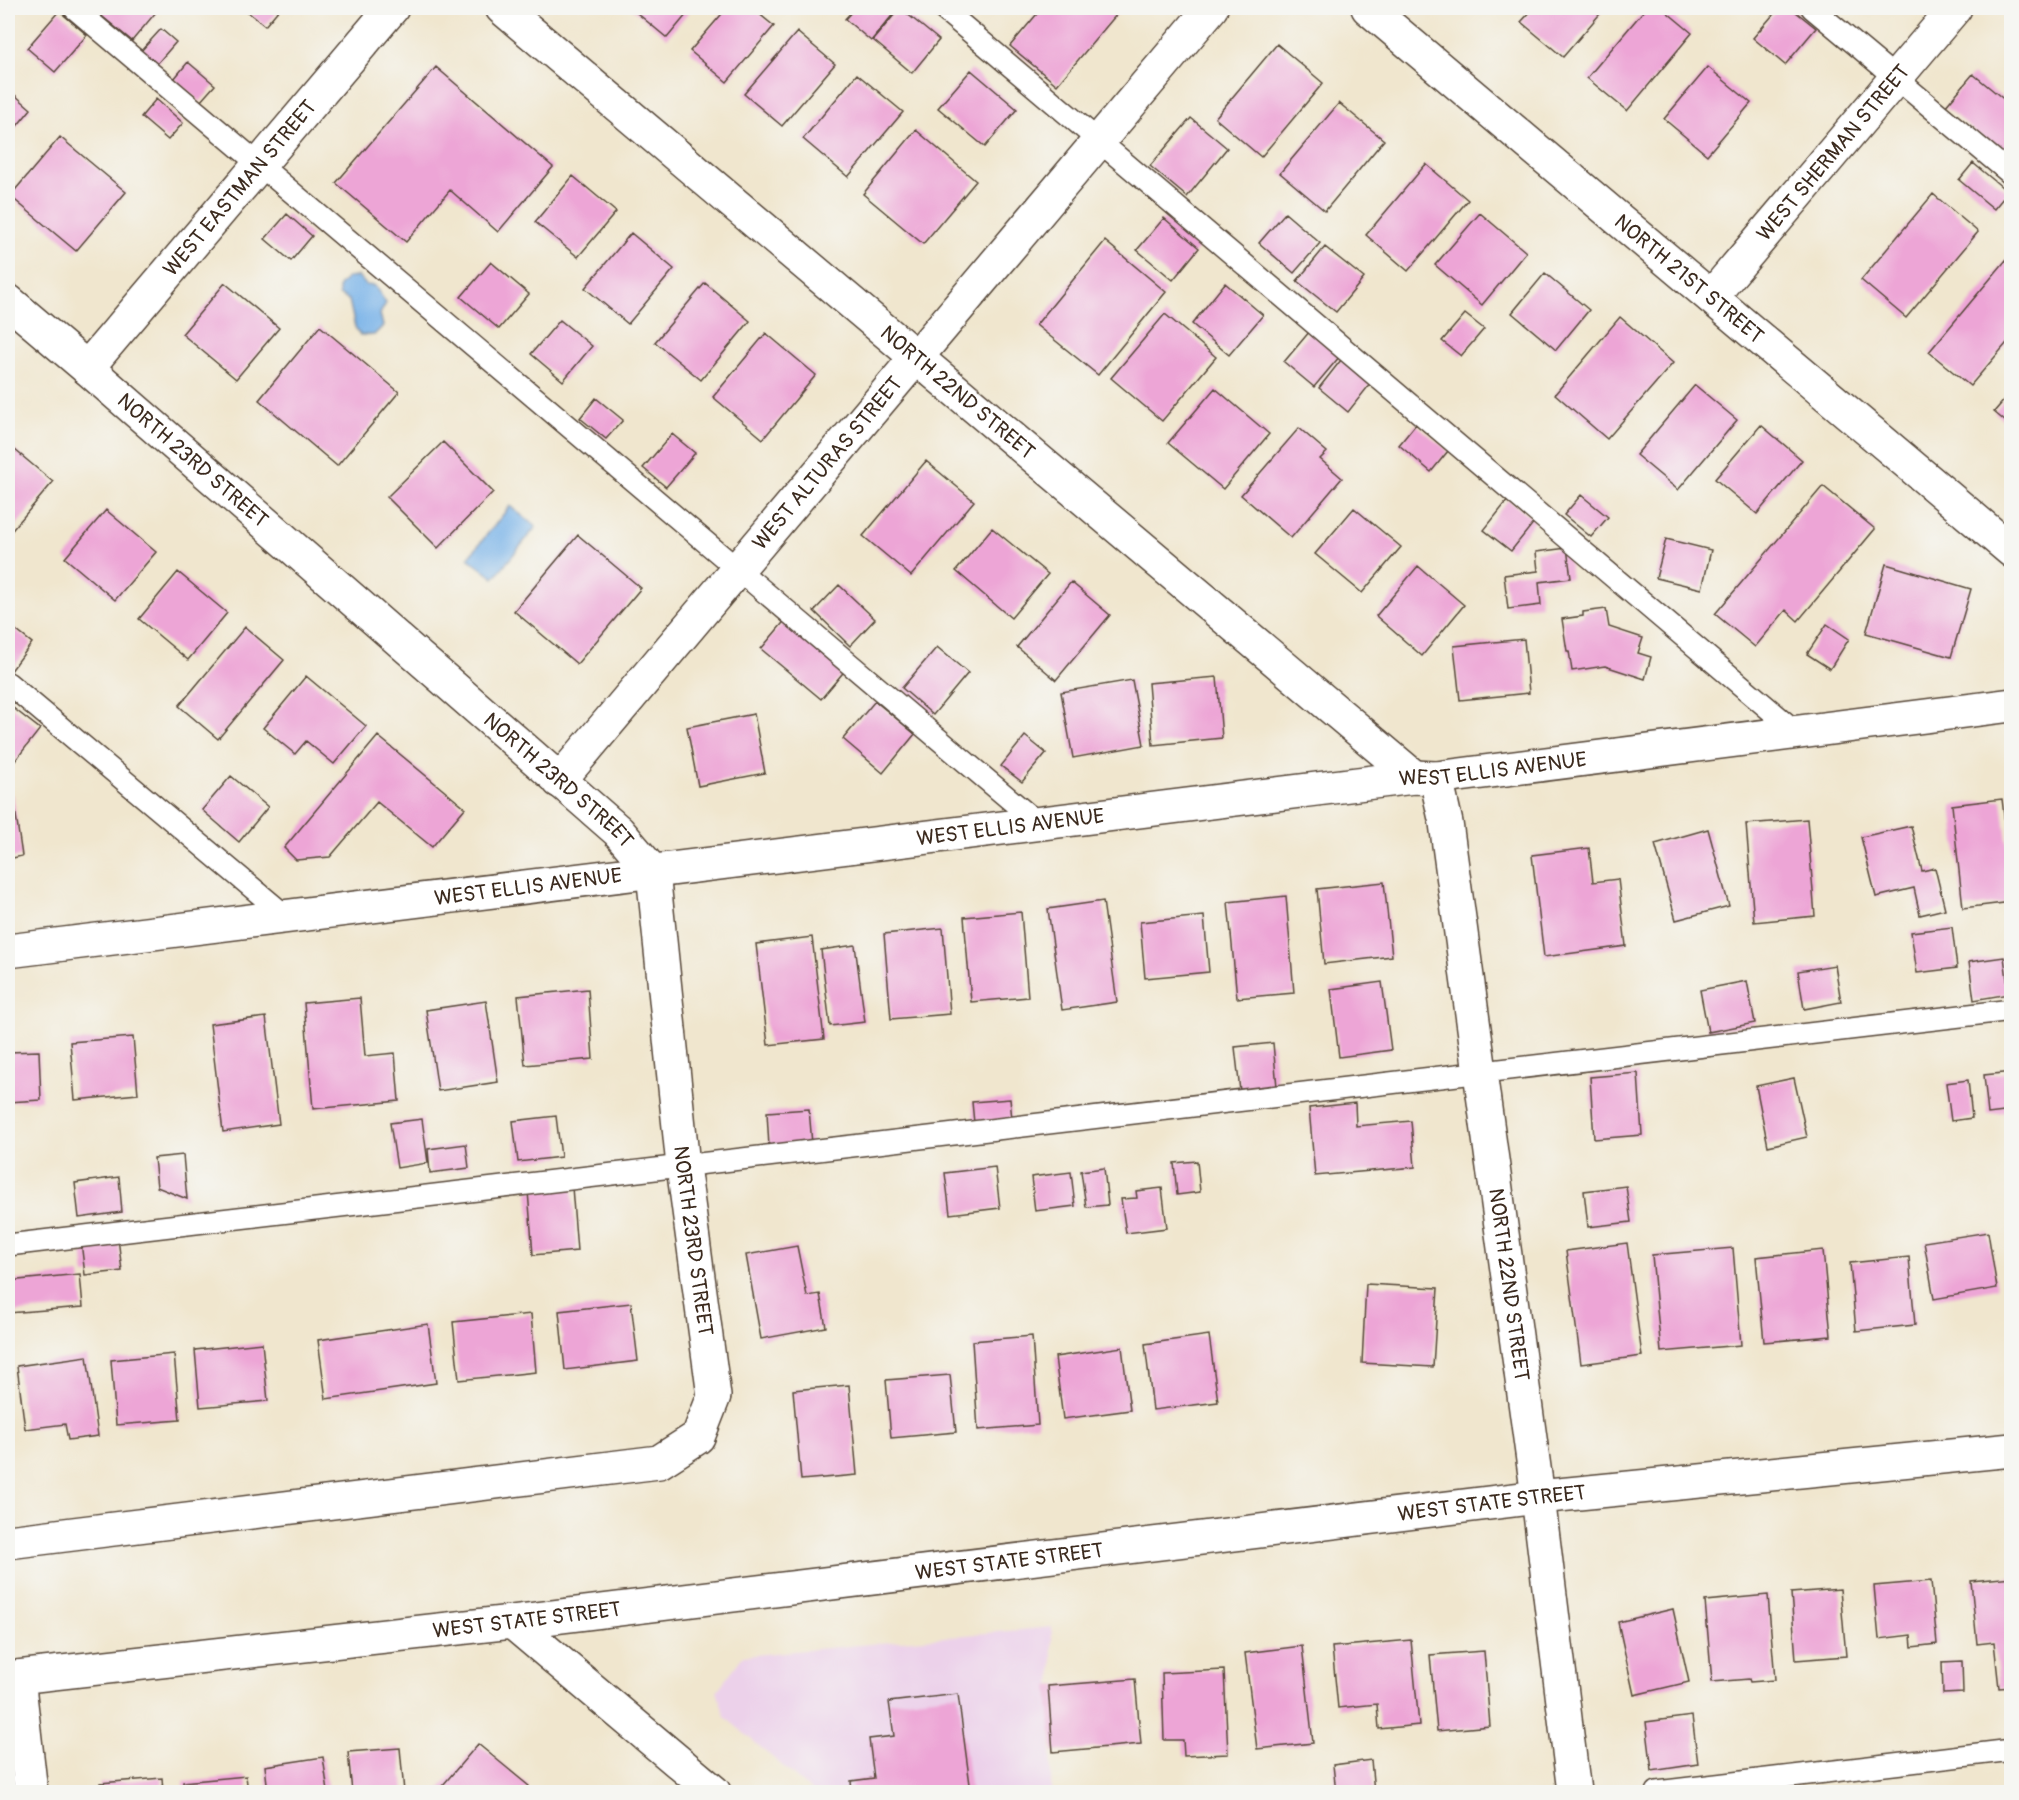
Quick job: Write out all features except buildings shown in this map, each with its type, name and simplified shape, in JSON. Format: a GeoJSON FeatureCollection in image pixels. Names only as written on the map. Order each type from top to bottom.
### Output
{"type":"FeatureCollection","features":[{"type":"Feature","properties":{"kind":"street","name":"WEST EASTMAN STREET"},"geometry":{"type":"LineString","coordinates":[[87,368],[392,8]]}},
{"type":"Feature","properties":{"kind":"street","name":"NORTH 22ND STREET"},"geometry":{"type":"LineString","coordinates":[[501,8],[916,357],[1425,778],[1446,823],[1538,1497],[1574,1792]]}},
{"type":"Feature","properties":{"kind":"street","name":"WEST ALTURAS STREET"},"geometry":{"type":"LineString","coordinates":[[559,781],[1211,8]]}},
{"type":"Feature","properties":{"kind":"street","name":"NORTH 21ST STREET"},"geometry":{"type":"LineString","coordinates":[[1368,8],[2012,551]]}},
{"type":"Feature","properties":{"kind":"street","name":"WEST SHERMAN STREET"},"geometry":{"type":"LineString","coordinates":[[1711,297],[1955,8]]}},
{"type":"Feature","properties":{"kind":"street","name":"NORTH 23RD STREET"},"geometry":{"type":"LineString","coordinates":[[8,301],[618,831],[653,872],[683,1166],[714,1396],[687,1444],[659,1462],[8,1542]]}},
{"type":"Feature","properties":{"kind":"street","name":"WEST ELLIS AVENUE"},"geometry":{"type":"LineString","coordinates":[[8,951],[2012,705]]}},
{"type":"Feature","properties":{"kind":"street","name":"WEST STATE STREET"},"geometry":{"type":"LineString","coordinates":[[13,1678],[512,1622],[1538,1497],[2012,1450]]}},
{"type":"Feature","properties":{"kind":"street"},"geometry":{"type":"LineString","coordinates":[[512,1622],[714,1792]]}},
{"type":"Feature","properties":{"kind":"street"},"geometry":{"type":"LineString","coordinates":[[13,1678],[31,1792]]}},
{"type":"Feature","properties":{"kind":"lane"},"geometry":{"type":"LineString","coordinates":[[74,8],[1039,824]]}},
{"type":"Feature","properties":{"kind":"lane"},"geometry":{"type":"LineString","coordinates":[[942,8],[1795,731]]}},
{"type":"Feature","properties":{"kind":"lane"},"geometry":{"type":"LineString","coordinates":[[1812,8],[2012,175]]}},
{"type":"Feature","properties":{"kind":"lane"},"geometry":{"type":"LineString","coordinates":[[8,683],[287,917]]}},
{"type":"Feature","properties":{"kind":"lane"},"geometry":{"type":"LineString","coordinates":[[8,1245],[2012,1010]]}},
{"type":"Feature","properties":{"kind":"lane"},"geometry":{"type":"LineString","coordinates":[[1657,1792],[2012,1750]]}},
{"type":"Feature","properties":{"kind":"shaded area"},"geometry":{"type":"Polygon","coordinates":[[[1052,1627],[1051,1792],[813,1792],[725,1717],[717,1691],[743,1656],[1052,1627]]]}},
{"type":"Feature","properties":{"kind":"water"},"geometry":{"type":"Polygon","coordinates":[[[358,276],[366,285],[375,286],[386,303],[380,314],[383,326],[374,335],[360,335],[355,327],[349,300],[339,295],[339,286],[347,278],[358,276]]]}},
{"type":"Feature","properties":{"kind":"water"},"geometry":{"type":"Polygon","coordinates":[[[510,506],[536,527],[494,578],[468,558],[510,506]]]}}]}
